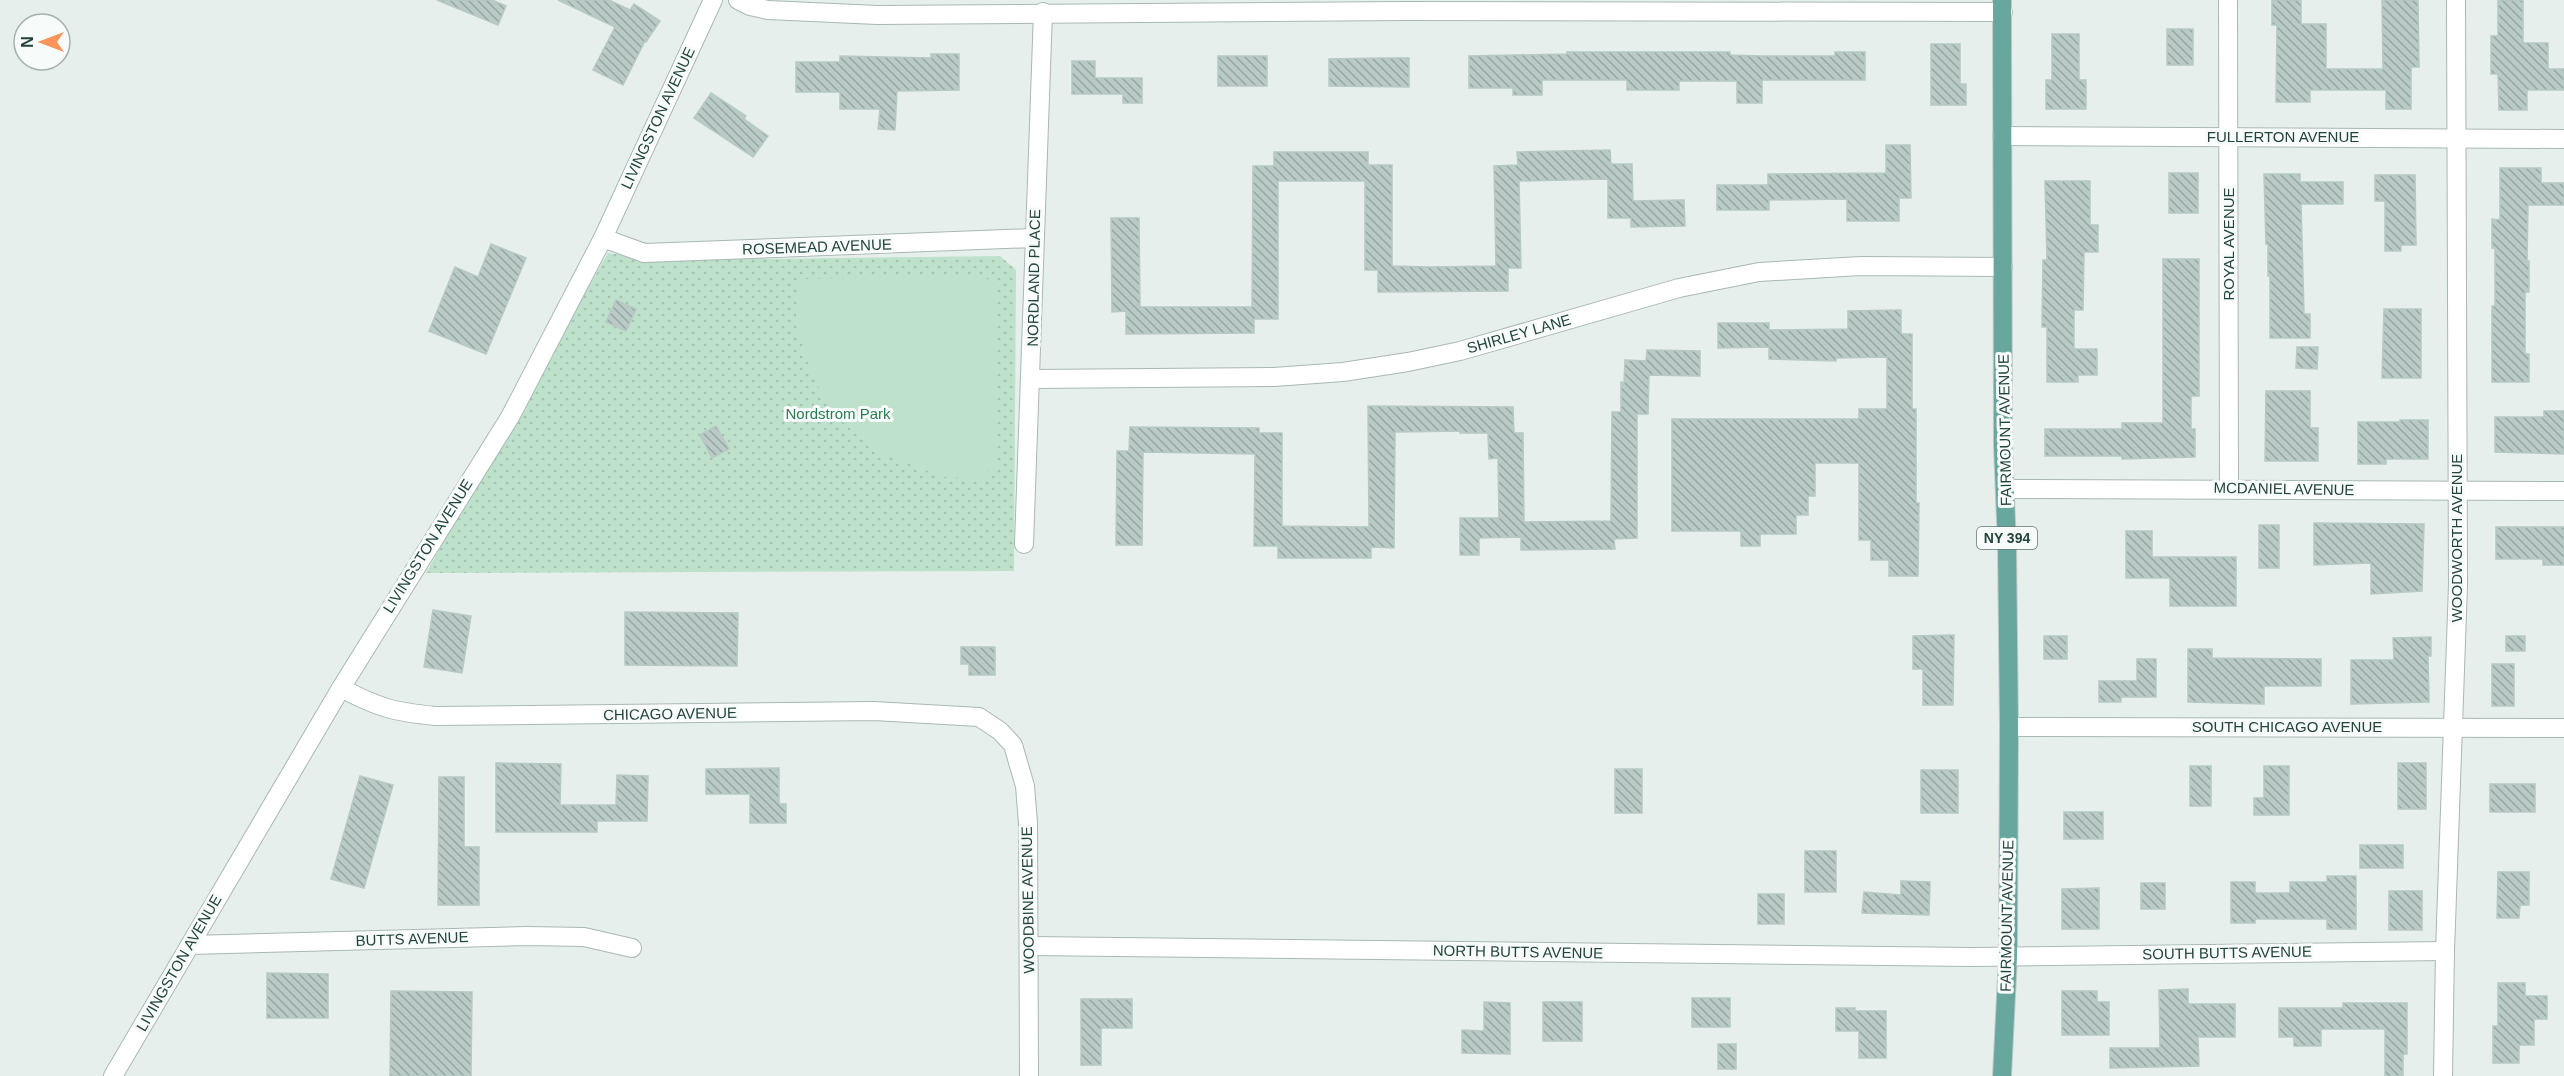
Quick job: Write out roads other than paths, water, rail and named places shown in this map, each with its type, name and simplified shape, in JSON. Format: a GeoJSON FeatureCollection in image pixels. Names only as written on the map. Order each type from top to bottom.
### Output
{"type":"FeatureCollection","features":[{"type":"Feature","properties":{"kind":"main road","name":"FAIRMOUNT AVENUE"},"geometry":{"type":"LineString","coordinates":[[2002,6],[2009,727],[2008,956],[2002,1076]]}},
{"type":"Feature","properties":{"kind":"street","name":"LIVINGSTON AVENUE"},"geometry":{"type":"LineString","coordinates":[[113,1076],[341,688],[510,417],[603,238],[713,0]]}},
{"type":"Feature","properties":{"kind":"street"},"geometry":{"type":"LineString","coordinates":[[738,0],[750,6],[768,10],[877,15],[2002,6]]}},
{"type":"Feature","properties":{"kind":"street","name":"ROYAL AVENUE"},"geometry":{"type":"LineString","coordinates":[[2228,0],[2229,489]]}},
{"type":"Feature","properties":{"kind":"street","name":"WOODWORTH AVENUE"},"geometry":{"type":"LineString","coordinates":[[2444,1076],[2445,951],[2458,585],[2456,0]]}},
{"type":"Feature","properties":{"kind":"street","name":"NORDLAND PLACE"},"geometry":{"type":"LineString","coordinates":[[1024,544],[1032,379],[1034,238],[1043,12]]}},
{"type":"Feature","properties":{"kind":"street","name":"FULLERTON AVENUE"},"geometry":{"type":"LineString","coordinates":[[2002,136],[2564,139]]}},
{"type":"Feature","properties":{"kind":"street","name":"ROSEMEAD AVENUE"},"geometry":{"type":"LineString","coordinates":[[603,238],[644,254],[1034,238]]}},
{"type":"Feature","properties":{"kind":"street","name":"SHIRLEY LANE"},"geometry":{"type":"LineString","coordinates":[[1032,379],[1274,377],[1343,372],[1460,351],[1678,288],[1759,272],[1861,266],[2003,267]]}},
{"type":"Feature","properties":{"kind":"street","name":"MCDANIEL AVENUE"},"geometry":{"type":"LineString","coordinates":[[2005,489],[2564,491]]}},
{"type":"Feature","properties":{"kind":"street","name":"CHICAGO AVENUE"},"geometry":{"type":"LineString","coordinates":[[341,688],[374,705],[397,713],[436,716],[874,711],[980,717],[1000,731]]}},
{"type":"Feature","properties":{"kind":"street","name":"SOUTH CHICAGO AVENUE"},"geometry":{"type":"LineString","coordinates":[[2009,727],[2564,728]]}},
{"type":"Feature","properties":{"kind":"street","name":"WOODBINE AVENUE"},"geometry":{"type":"LineString","coordinates":[[1000,731],[1013,745],[1024,786],[1028,823],[1029,1076]]}},
{"type":"Feature","properties":{"kind":"street","name":"BUTTS AVENUE"},"geometry":{"type":"LineString","coordinates":[[190,945],[526,936],[584,937],[632,948]]}},
{"type":"Feature","properties":{"kind":"street","name":"NORTH BUTTS AVENUE"},"geometry":{"type":"LineString","coordinates":[[1029,945],[1911,957],[2008,956]]}},
{"type":"Feature","properties":{"kind":"street","name":"SOUTH BUTTS AVENUE"},"geometry":{"type":"LineString","coordinates":[[2008,956],[2445,951]]}},
{"type":"Feature","properties":{"kind":"park label","name":"Nordstrom Park"},"geometry":{"type":"Point","coordinates":[838,414]}}]}
